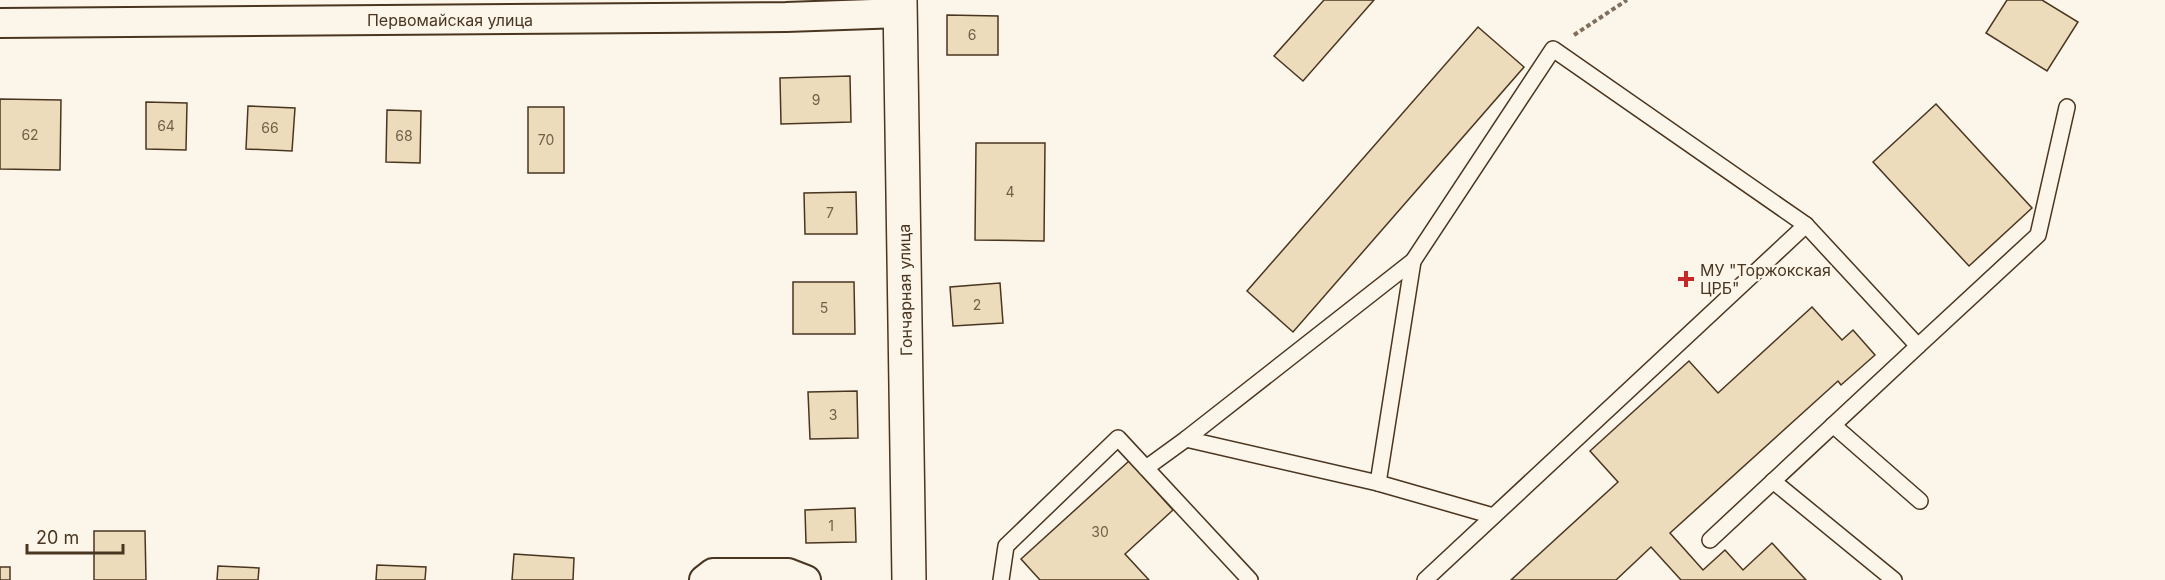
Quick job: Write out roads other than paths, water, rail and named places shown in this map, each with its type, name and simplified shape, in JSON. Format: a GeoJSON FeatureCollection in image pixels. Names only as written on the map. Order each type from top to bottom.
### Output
{"type":"FeatureCollection","features":[{"type":"Feature","properties":{"kind":"street","name":"Первомайская улица"},"geometry":{"type":"LineString","coordinates":[[0,23],[774,17],[900,6]]}},
{"type":"Feature","properties":{"kind":"street","name":"Гончарная улица"},"geometry":{"type":"LineString","coordinates":[[900,6],[909,580]]}},
{"type":"Feature","properties":{"kind":"street"},"geometry":{"type":"LineString","coordinates":[[704,580],[713,573],[788,573],[807,580]]}},
{"type":"Feature","properties":{"kind":"lane"},"geometry":{"type":"LineString","coordinates":[[1146,468],[1413,261],[1553,49],[1806,225],[1918,346]]}},
{"type":"Feature","properties":{"kind":"lane"},"geometry":{"type":"LineString","coordinates":[[1710,540],[2038,235],[2067,107]]}},
{"type":"Feature","properties":{"kind":"lane"},"geometry":{"type":"LineString","coordinates":[[1425,580],[1806,225]]}},
{"type":"Feature","properties":{"kind":"lane"},"geometry":{"type":"LineString","coordinates":[[1378,483],[1413,261]]}},
{"type":"Feature","properties":{"kind":"lane"},"geometry":{"type":"LineString","coordinates":[[1833,425],[1920,501]]}},
{"type":"Feature","properties":{"kind":"lane"},"geometry":{"type":"LineString","coordinates":[[1001,580],[1006,546],[1118,438],[1250,580]]}},
{"type":"Feature","properties":{"kind":"lane"},"geometry":{"type":"LineString","coordinates":[[1186,439],[1378,483],[1493,516]]}},
{"type":"Feature","properties":{"kind":"lane"},"geometry":{"type":"LineString","coordinates":[[1773,482],[1894,580]]}},
{"type":"Feature","properties":{"kind":"place","name":"МУ \"Торжокская ЦРБ\""},"geometry":{"type":"Point","coordinates":[1686,279]}}]}
